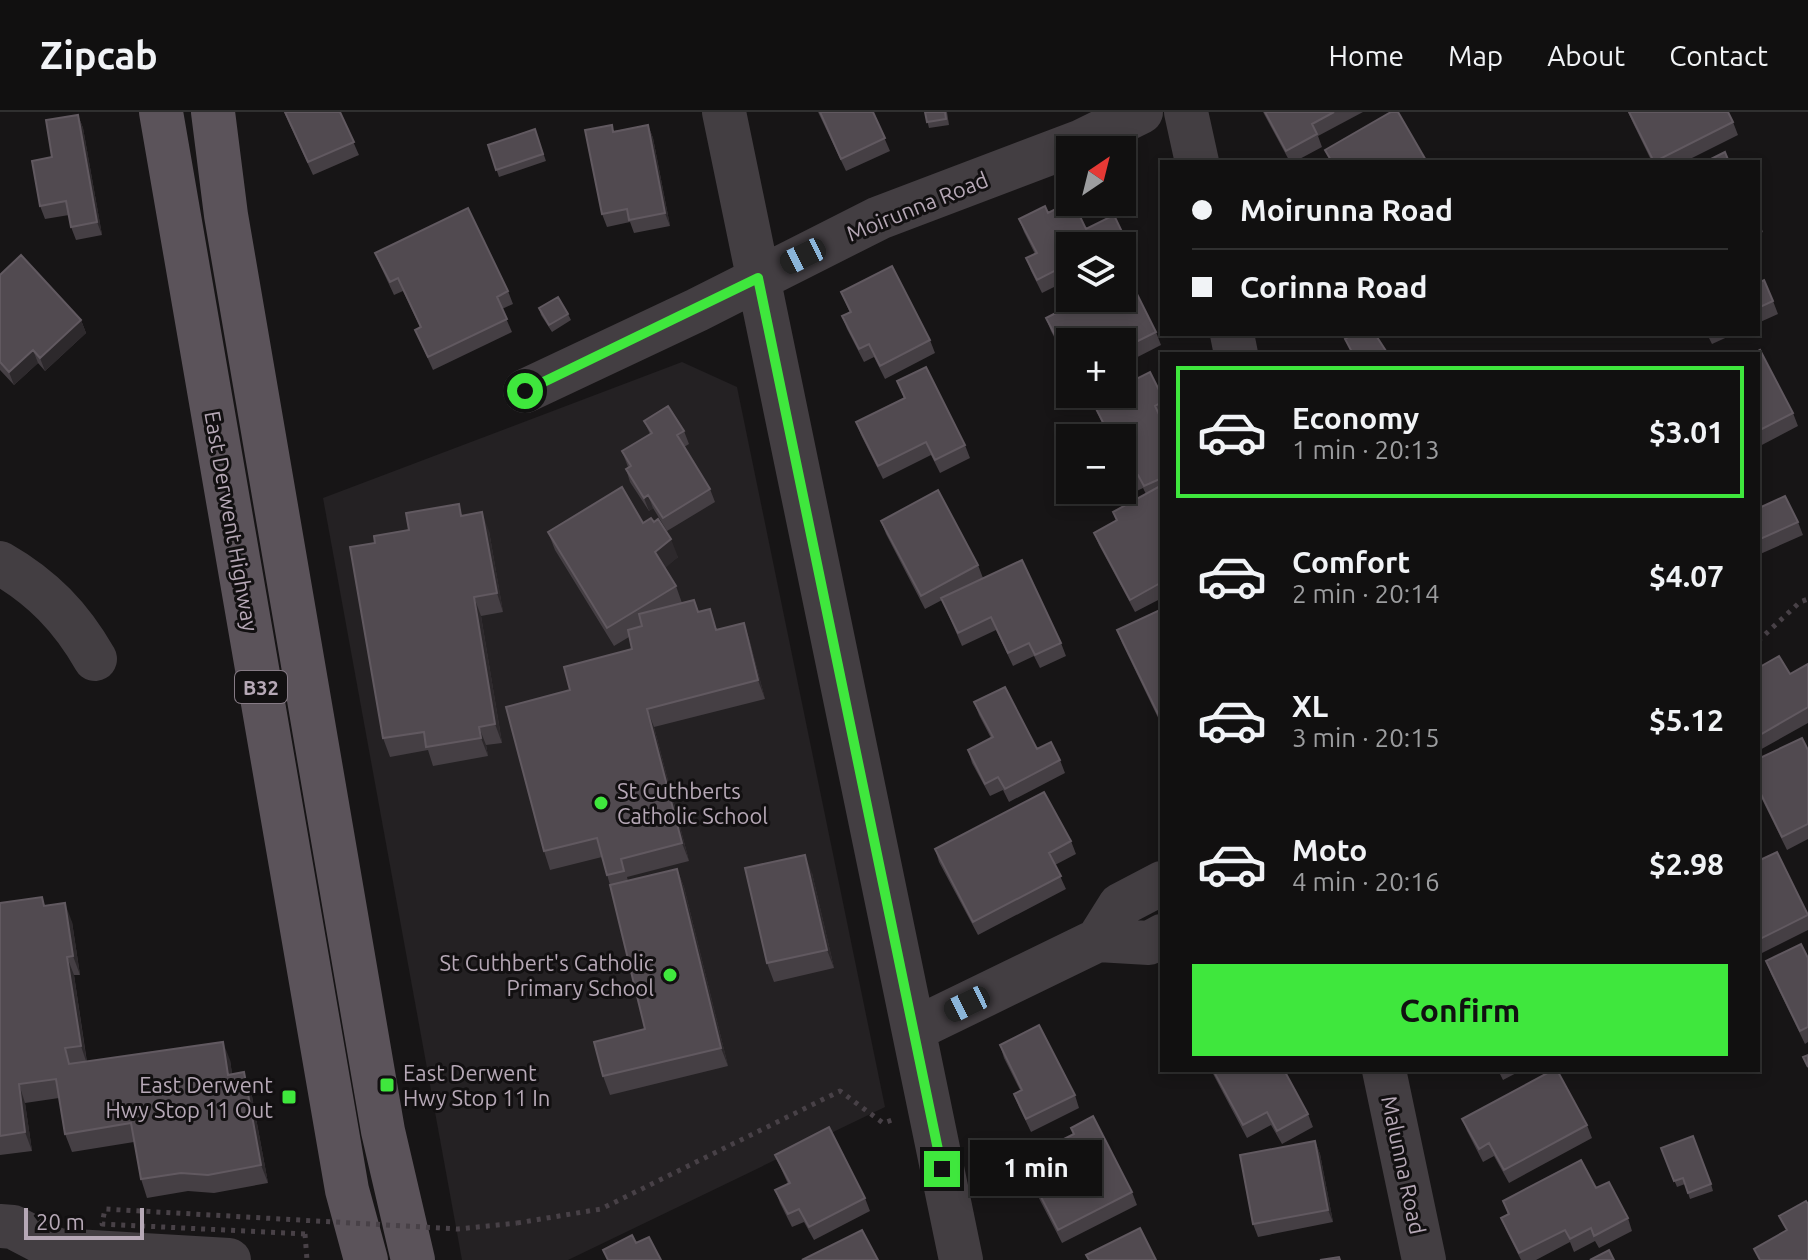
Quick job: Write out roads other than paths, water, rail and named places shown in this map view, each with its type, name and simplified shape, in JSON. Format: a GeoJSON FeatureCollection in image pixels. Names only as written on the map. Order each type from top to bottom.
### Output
{"type":"FeatureCollection","features":[{"type":"Feature","properties":{"kind":"main road","name":"East Derwent Highway"},"geometry":{"type":"LineString","coordinates":[[161,112],[347,1190],[366,1260]]}},
{"type":"Feature","properties":{"kind":"main road","name":"East Derwent Highway"},"geometry":{"type":"LineString","coordinates":[[213,112],[229,231],[378,1100],[394,1185],[413,1260]]}},
{"type":"Feature","properties":{"kind":"street"},"geometry":{"type":"LineString","coordinates":[[724,112],[961,1260]]}},
{"type":"Feature","properties":{"kind":"street","name":"Moirunna Road"},"geometry":{"type":"LineString","coordinates":[[525,391],[879,218],[1082,141],[1141,112]]}},
{"type":"Feature","properties":{"kind":"street"},"geometry":{"type":"LineString","coordinates":[[1186,112],[1197,160]]}},
{"type":"Feature","properties":{"kind":"street"},"geometry":{"type":"LineString","coordinates":[[0,563],[25,577],[48,596],[69,618],[95,659]]}},
{"type":"Feature","properties":{"kind":"street"},"geometry":{"type":"LineString","coordinates":[[1098,940],[1120,905],[1160,884]]}},
{"type":"Feature","properties":{"kind":"street"},"geometry":{"type":"LineString","coordinates":[[915,1029],[1098,940],[1149,943],[1160,937]]}},
{"type":"Feature","properties":{"kind":"street","name":"Malunna Road"},"geometry":{"type":"LineString","coordinates":[[1384,1072],[1424,1260]]}},
{"type":"Feature","properties":{"kind":"street"},"geometry":{"type":"LineString","coordinates":[[0,1226],[13,1227],[57,1250],[229,1260]]}},
{"type":"Feature","properties":{"kind":"place","name":"St Cuthberts Catholic School"},"geometry":{"type":"Point","coordinates":[601,803]}},
{"type":"Feature","properties":{"kind":"place","name":"St Cuthbert's Catholic Primary School"},"geometry":{"type":"Point","coordinates":[670,975]}},
{"type":"Feature","properties":{"kind":"place","name":"East Derwent Hwy Stop 11 In"},"geometry":{"type":"Point","coordinates":[387,1085]}},
{"type":"Feature","properties":{"kind":"place","name":"East Derwent Hwy Stop 11 Out"},"geometry":{"type":"Point","coordinates":[289,1097]}}]}
